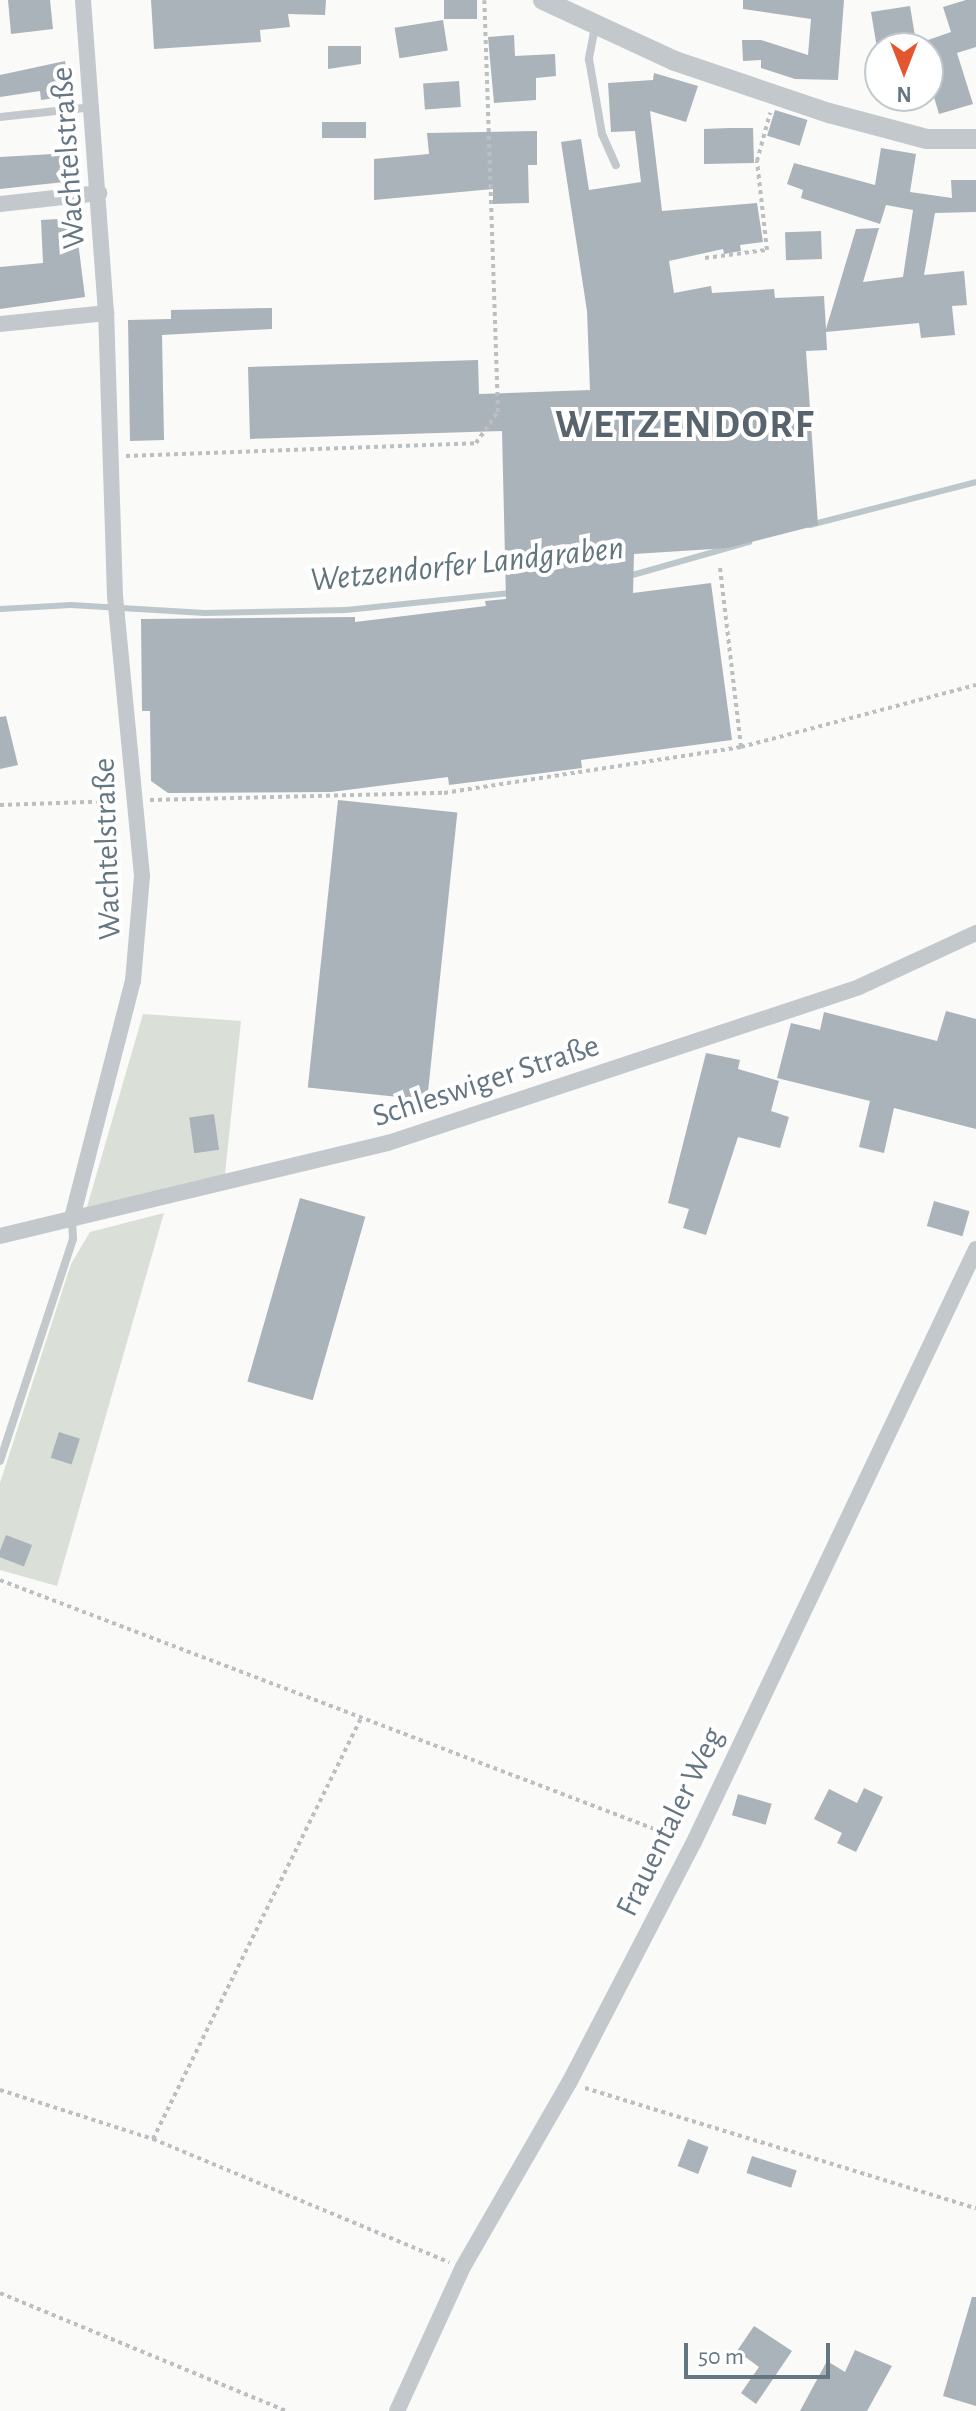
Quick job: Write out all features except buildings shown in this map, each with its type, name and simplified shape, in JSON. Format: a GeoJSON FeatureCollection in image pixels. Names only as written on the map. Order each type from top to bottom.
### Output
{"type":"FeatureCollection","features":[{"type":"Feature","properties":{"kind":"street","name":"Wachtelstraße"},"geometry":{"type":"LineString","coordinates":[[72,1218],[136,967],[142,876],[138,801],[115,596],[108,457],[106,313],[94,107],[83,0]]}},
{"type":"Feature","properties":{"kind":"street"},"geometry":{"type":"LineString","coordinates":[[543,0],[595,27],[775,95],[905,135],[976,139]]}},
{"type":"Feature","properties":{"kind":"street"},"geometry":{"type":"LineString","coordinates":[[0,204],[99,193]]}},
{"type":"Feature","properties":{"kind":"street"},"geometry":{"type":"LineString","coordinates":[[0,324],[106,313]]}},
{"type":"Feature","properties":{"kind":"street","name":"Schleswiger Straße"},"geometry":{"type":"LineString","coordinates":[[0,1236],[388,1143],[859,987],[976,933]]}},
{"type":"Feature","properties":{"kind":"street","name":"Frauentaler Weg"},"geometry":{"type":"LineString","coordinates":[[397,2411],[463,2267],[569,2083],[693,1844],[976,1249]]}},
{"type":"Feature","properties":{"kind":"lane"},"geometry":{"type":"LineString","coordinates":[[595,27],[589,59],[602,134],[616,165]]}},
{"type":"Feature","properties":{"kind":"lane"},"geometry":{"type":"LineString","coordinates":[[0,117],[94,107]]}},
{"type":"Feature","properties":{"kind":"lane","name":"Wachtelstraße"},"geometry":{"type":"LineString","coordinates":[[0,1461],[73,1239],[72,1218]]}},
{"type":"Feature","properties":{"kind":"path"},"geometry":{"type":"LineString","coordinates":[[108,457],[476,443],[498,412],[484,0]]}},
{"type":"Feature","properties":{"kind":"path"},"geometry":{"type":"LineString","coordinates":[[705,258],[767,250],[757,161],[775,95]]}},
{"type":"Feature","properties":{"kind":"path"},"geometry":{"type":"LineString","coordinates":[[720,568],[741,747]]}},
{"type":"Feature","properties":{"kind":"path"},"geometry":{"type":"LineString","coordinates":[[0,805],[444,793],[741,747],[976,685]]}},
{"type":"Feature","properties":{"kind":"path"},"geometry":{"type":"LineString","coordinates":[[0,1580],[693,1844]]}},
{"type":"Feature","properties":{"kind":"path"},"geometry":{"type":"LineString","coordinates":[[153,2139],[362,1718]]}},
{"type":"Feature","properties":{"kind":"path"},"geometry":{"type":"LineString","coordinates":[[569,2083],[976,2208]]}},
{"type":"Feature","properties":{"kind":"path"},"geometry":{"type":"LineString","coordinates":[[0,2090],[153,2139],[463,2267]]}},
{"type":"Feature","properties":{"kind":"path"},"geometry":{"type":"LineString","coordinates":[[0,2293],[287,2411]]}},
{"type":"Feature","properties":{"kind":"shaded area"},"geometry":{"type":"Polygon","coordinates":[[[143,1014],[241,1021],[225,1174],[87,1207],[143,1014]]]}},
{"type":"Feature","properties":{"kind":"shaded area"},"geometry":{"type":"Polygon","coordinates":[[[164,1213],[57,1586],[0,1570],[0,1483],[71,1264],[90,1232],[164,1213]]]}},
{"type":"Feature","properties":{"kind":"waterway","name":"Wetzendorfer Landgraben"},"geometry":{"type":"LineString","coordinates":[[810,525],[976,482]]}},
{"type":"Feature","properties":{"kind":"waterway","name":"Wetzendorfer Landgraben"},"geometry":{"type":"LineString","coordinates":[[629,576],[749,542]]}},
{"type":"Feature","properties":{"kind":"waterway","name":"Wetzendorfer Landgraben"},"geometry":{"type":"LineString","coordinates":[[0,609],[71,605],[205,613],[346,610],[511,593]]}},
{"type":"Feature","properties":{"kind":"district","name":"WETZENDORF"},"geometry":{"type":"Point","coordinates":[685,425]}}]}
